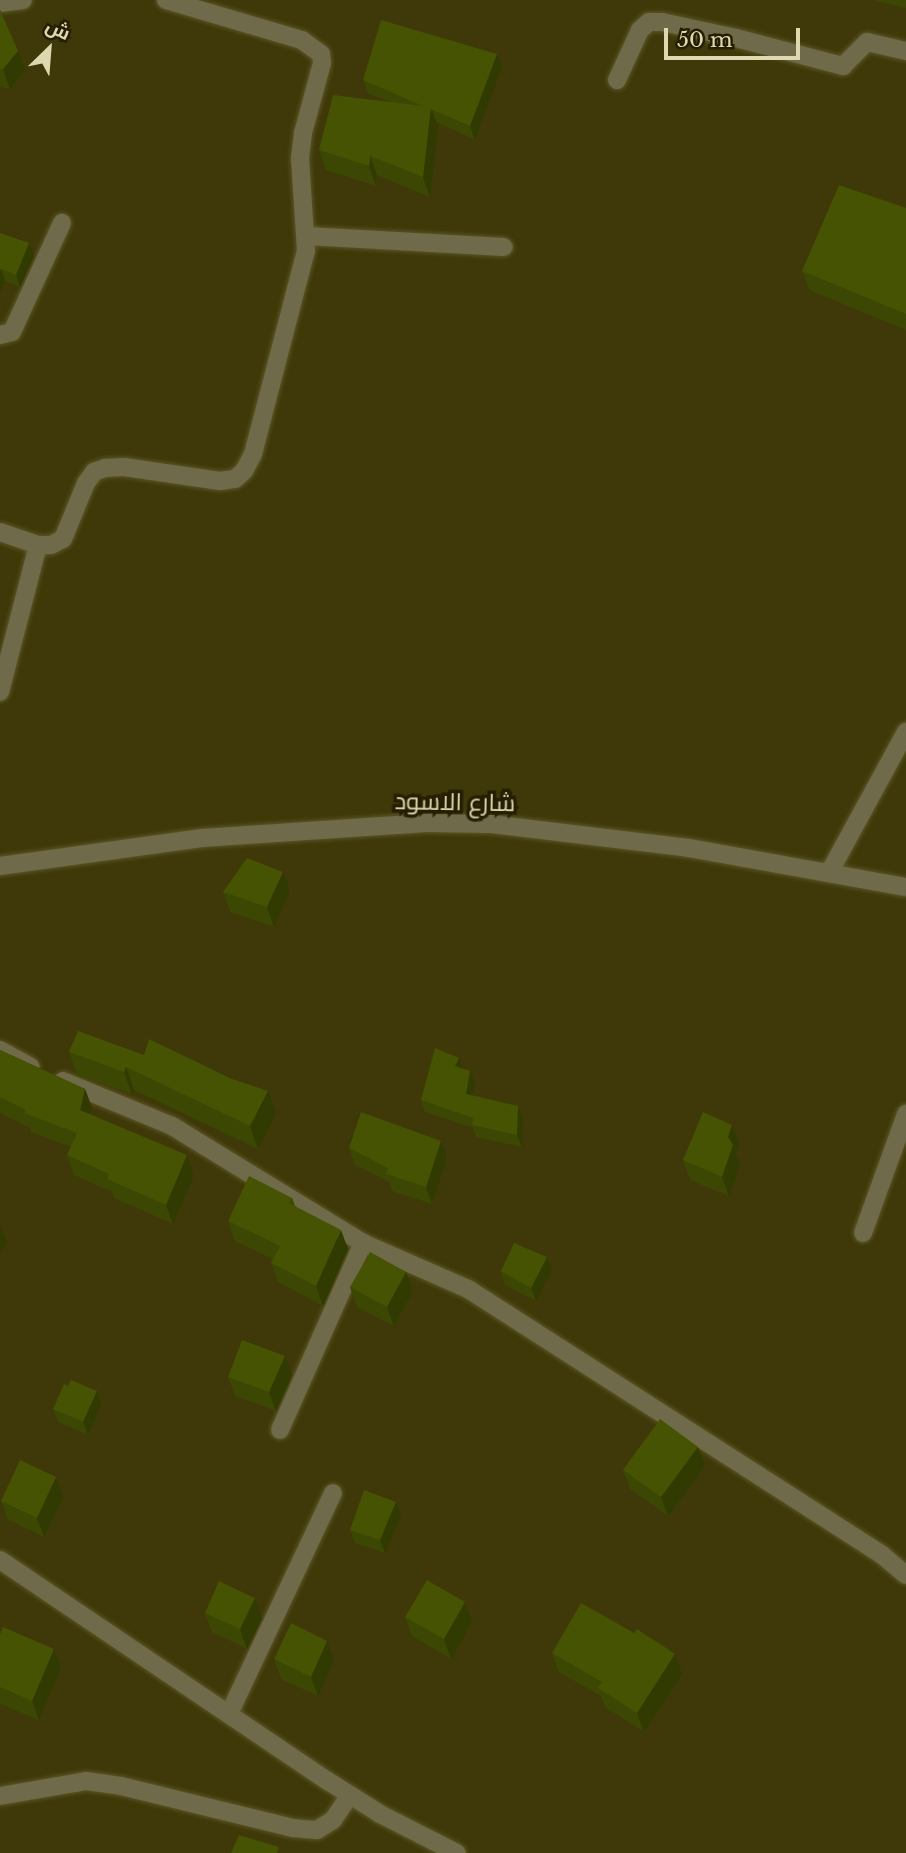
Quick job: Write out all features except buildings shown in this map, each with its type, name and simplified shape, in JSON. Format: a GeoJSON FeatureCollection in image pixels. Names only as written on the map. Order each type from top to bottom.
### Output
{"type":"FeatureCollection","features":[{"type":"Feature","properties":{"kind":"street"},"geometry":{"type":"LineString","coordinates":[[0,3],[23,0]]}},
{"type":"Feature","properties":{"kind":"street"},"geometry":{"type":"LineString","coordinates":[[0,532],[38,545],[51,545],[63,539],[86,483],[94,472],[105,468],[124,467],[219,481],[235,479],[244,471],[253,454],[306,251],[300,158],[303,133],[322,63],[321,54],[302,40],[166,0]]}},
{"type":"Feature","properties":{"kind":"street"},"geometry":{"type":"LineString","coordinates":[[617,80],[640,30],[649,22],[662,22],[736,38],[843,66],[867,42],[906,51]]}},
{"type":"Feature","properties":{"kind":"street"},"geometry":{"type":"LineString","coordinates":[[0,335],[12,332],[62,223]]}},
{"type":"Feature","properties":{"kind":"street"},"geometry":{"type":"LineString","coordinates":[[307,236],[504,247]]}},
{"type":"Feature","properties":{"kind":"street"},"geometry":{"type":"LineString","coordinates":[[0,692],[38,545]]}},
{"type":"Feature","properties":{"kind":"street"},"geometry":{"type":"LineString","coordinates":[[829,873],[906,732]]}},
{"type":"Feature","properties":{"kind":"street","name":"شارع الاسود"},"geometry":{"type":"LineString","coordinates":[[0,866],[202,838],[427,823],[491,824],[612,837],[906,887]]}},
{"type":"Feature","properties":{"kind":"street"},"geometry":{"type":"LineString","coordinates":[[0,1050],[36,1070],[172,1126],[363,1243],[479,1296],[882,1555],[906,1575]]}},
{"type":"Feature","properties":{"kind":"street"},"geometry":{"type":"LineString","coordinates":[[863,1233],[906,1114]]}},
{"type":"Feature","properties":{"kind":"street"},"geometry":{"type":"LineString","coordinates":[[280,1430],[363,1243]]}},
{"type":"Feature","properties":{"kind":"street"},"geometry":{"type":"LineString","coordinates":[[229,1714],[333,1493]]}},
{"type":"Feature","properties":{"kind":"street"},"geometry":{"type":"LineString","coordinates":[[0,1560],[350,1795],[457,1853]]}},
{"type":"Feature","properties":{"kind":"street"},"geometry":{"type":"LineString","coordinates":[[0,1796],[86,1781],[121,1786],[293,1828],[317,1830],[333,1819],[350,1795]]}}]}
